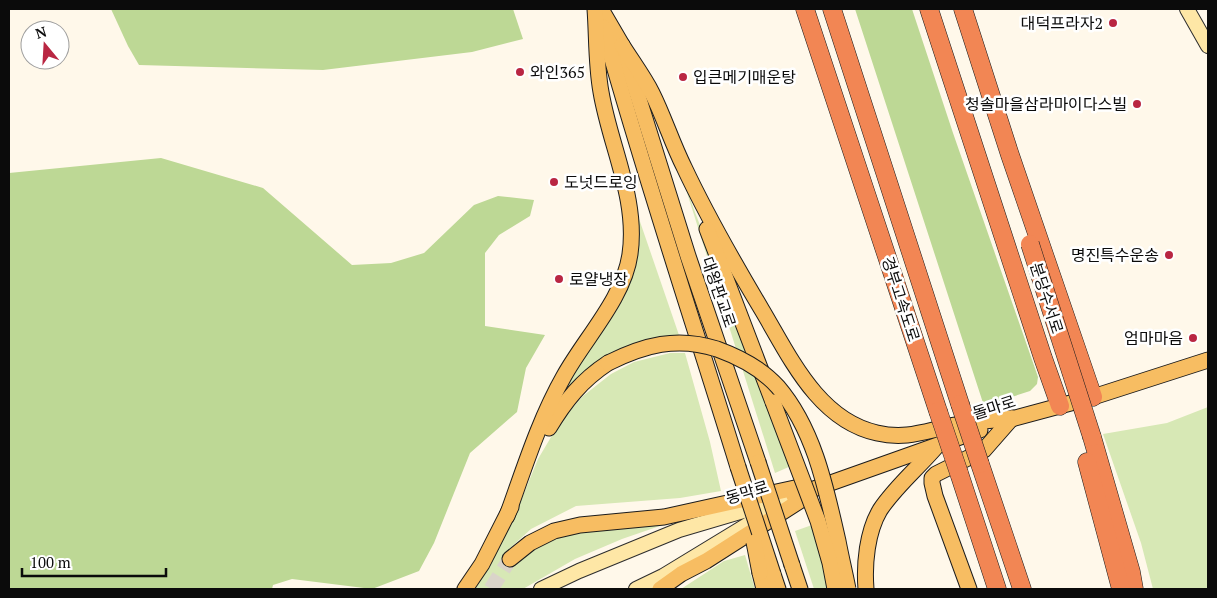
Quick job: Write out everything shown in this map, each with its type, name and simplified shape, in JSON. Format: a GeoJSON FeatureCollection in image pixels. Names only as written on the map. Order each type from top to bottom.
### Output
{"type":"FeatureCollection","features":[{"type":"Feature","properties":{"kind":"highway","name":"경부고속도로"},"geometry":{"type":"LineString","coordinates":[[805,9],[997,589]]}},
{"type":"Feature","properties":{"kind":"highway","name":"경부고속도로"},"geometry":{"type":"LineString","coordinates":[[832,9],[1022,589]]}},
{"type":"Feature","properties":{"kind":"highway"},"geometry":{"type":"LineString","coordinates":[[929,9],[1042,358],[1060,406]]}},
{"type":"Feature","properties":{"kind":"highway","name":"분당수서로"},"geometry":{"type":"LineString","coordinates":[[940,9],[1131,572],[1134,589]]}},
{"type":"Feature","properties":{"kind":"highway","name":"분당수서로"},"geometry":{"type":"LineString","coordinates":[[952,9],[1086,438],[1120,589]]}},
{"type":"Feature","properties":{"kind":"highway"},"geometry":{"type":"LineString","coordinates":[[963,9],[1010,155],[1093,397]]}},
{"type":"Feature","properties":{"kind":"main road","name":"대왕판교로"},"geometry":{"type":"LineString","coordinates":[[598,9],[622,45],[688,256],[800,589]]}},
{"type":"Feature","properties":{"kind":"main road","name":"대왕판교로"},"geometry":{"type":"LineString","coordinates":[[598,9],[626,108],[738,467],[767,574]]}},
{"type":"Feature","properties":{"kind":"main road"},"geometry":{"type":"LineString","coordinates":[[507,516],[535,436],[551,402],[563,377],[618,289],[630,256],[632,220],[600,91],[598,9]]}},
{"type":"Feature","properties":{"kind":"main road"},"geometry":{"type":"LineString","coordinates":[[1187,9],[1208,46]]}},
{"type":"Feature","properties":{"kind":"main road"},"geometry":{"type":"LineString","coordinates":[[622,45],[651,92],[670,131],[818,521],[835,589]]}},
{"type":"Feature","properties":{"kind":"main road"},"geometry":{"type":"LineString","coordinates":[[683,165],[732,260],[788,354],[804,380],[834,412],[848,422],[862,428],[878,433],[898,435],[917,434],[955,425],[1012,418]]}},
{"type":"Feature","properties":{"kind":"main road"},"geometry":{"type":"LineString","coordinates":[[465,589],[482,564],[540,445],[561,407],[584,380],[608,363],[645,346],[689,343],[712,348],[748,362],[777,385],[794,410],[814,452],[830,507],[848,589]]}},
{"type":"Feature","properties":{"kind":"main road","name":"돌마로"},"geometry":{"type":"LineString","coordinates":[[794,496],[1012,418],[1093,397],[1208,360]]}},
{"type":"Feature","properties":{"kind":"main road"},"geometry":{"type":"LineString","coordinates":[[969,589],[935,496],[932,478],[940,470],[984,450],[1012,418]]}},
{"type":"Feature","properties":{"kind":"main road"},"geometry":{"type":"LineString","coordinates":[[866,589],[866,563],[869,543],[880,511],[899,486],[938,446]]}},
{"type":"Feature","properties":{"kind":"main road"},"geometry":{"type":"LineString","coordinates":[[510,558],[530,543],[554,531],[580,525],[673,515],[859,472]]}},
{"type":"Feature","properties":{"kind":"main road"},"geometry":{"type":"LineString","coordinates":[[660,589],[820,488]]}},
{"type":"Feature","properties":{"kind":"main road","name":"동막로"},"geometry":{"type":"LineString","coordinates":[[540,589],[679,530],[794,496]]}},
{"type":"Feature","properties":{"kind":"main road","name":"동막로"},"geometry":{"type":"LineString","coordinates":[[636,589],[663,576],[794,496]]}},
{"type":"Feature","properties":{"kind":"main road"},"geometry":{"type":"LineString","coordinates":[[764,589],[767,574]]}},
{"type":"Feature","properties":{"kind":"main road"},"geometry":{"type":"LineString","coordinates":[[767,574],[778,589]]}},
{"type":"Feature","properties":{"kind":"green space"},"geometry":{"type":"Polygon","coordinates":[[[111,9],[513,9],[523,39],[472,52],[323,70],[139,65],[111,9]]]}},
{"type":"Feature","properties":{"kind":"green space"},"geometry":{"type":"Polygon","coordinates":[[[855,9],[912,9],[1038,377],[1037,384],[1030,391],[984,406],[855,9]]]}},
{"type":"Feature","properties":{"kind":"green space"},"geometry":{"type":"Polygon","coordinates":[[[161,158],[263,188],[352,265],[391,263],[424,253],[474,205],[498,196],[534,200],[530,216],[499,235],[485,253],[485,326],[545,335],[526,368],[517,412],[470,453],[434,543],[419,571],[372,589],[292,579],[273,585],[272,589],[9,589],[9,173],[161,158]]]}},
{"type":"Feature","properties":{"kind":"green space"},"geometry":{"type":"Polygon","coordinates":[[[684,183],[791,466],[775,473],[684,183]]]}},
{"type":"Feature","properties":{"kind":"green space"},"geometry":{"type":"Polygon","coordinates":[[[636,210],[680,338],[657,339],[555,404],[587,349],[617,310],[635,263],[636,210]]]}},
{"type":"Feature","properties":{"kind":"green space"},"geometry":{"type":"Polygon","coordinates":[[[670,353],[685,353],[710,442],[721,491],[680,498],[576,506],[531,529],[507,551],[514,560],[557,534],[683,518],[622,539],[575,559],[523,589],[469,589],[513,520],[538,459],[560,422],[583,396],[611,374],[634,362],[670,353]]]}},
{"type":"Feature","properties":{"kind":"green space"},"geometry":{"type":"Polygon","coordinates":[[[1208,407],[1208,589],[1153,589],[1141,543],[1103,434],[1167,423],[1208,407]]]}},
{"type":"Feature","properties":{"kind":"green space"},"geometry":{"type":"Polygon","coordinates":[[[812,525],[823,557],[828,589],[814,589],[795,531],[812,525]]]}},
{"type":"Feature","properties":{"kind":"green space"},"geometry":{"type":"Polygon","coordinates":[[[745,555],[755,589],[681,589],[724,561],[745,555]]]}},
{"type":"Feature","properties":{"kind":"tunnel"},"geometry":{"type":"LineString","coordinates":[[491,589],[510,559]]}},
{"type":"Feature","properties":{"kind":"place","name":"대덕프라자2"},"geometry":{"type":"Point","coordinates":[1113,23]}},
{"type":"Feature","properties":{"kind":"place","name":"와인365"},"geometry":{"type":"Point","coordinates":[520,72]}},
{"type":"Feature","properties":{"kind":"place","name":"입큰메기매운탕"},"geometry":{"type":"Point","coordinates":[683,77]}},
{"type":"Feature","properties":{"kind":"place","name":"청솔마을삼라마이다스빌"},"geometry":{"type":"Point","coordinates":[1137,104]}},
{"type":"Feature","properties":{"kind":"place","name":"도넛드로잉"},"geometry":{"type":"Point","coordinates":[554,182]}},
{"type":"Feature","properties":{"kind":"place","name":"명진특수운송"},"geometry":{"type":"Point","coordinates":[1169,255]}},
{"type":"Feature","properties":{"kind":"place","name":"로얄냉장"},"geometry":{"type":"Point","coordinates":[559,279]}},
{"type":"Feature","properties":{"kind":"place","name":"엄마마음"},"geometry":{"type":"Point","coordinates":[1193,338]}}]}
